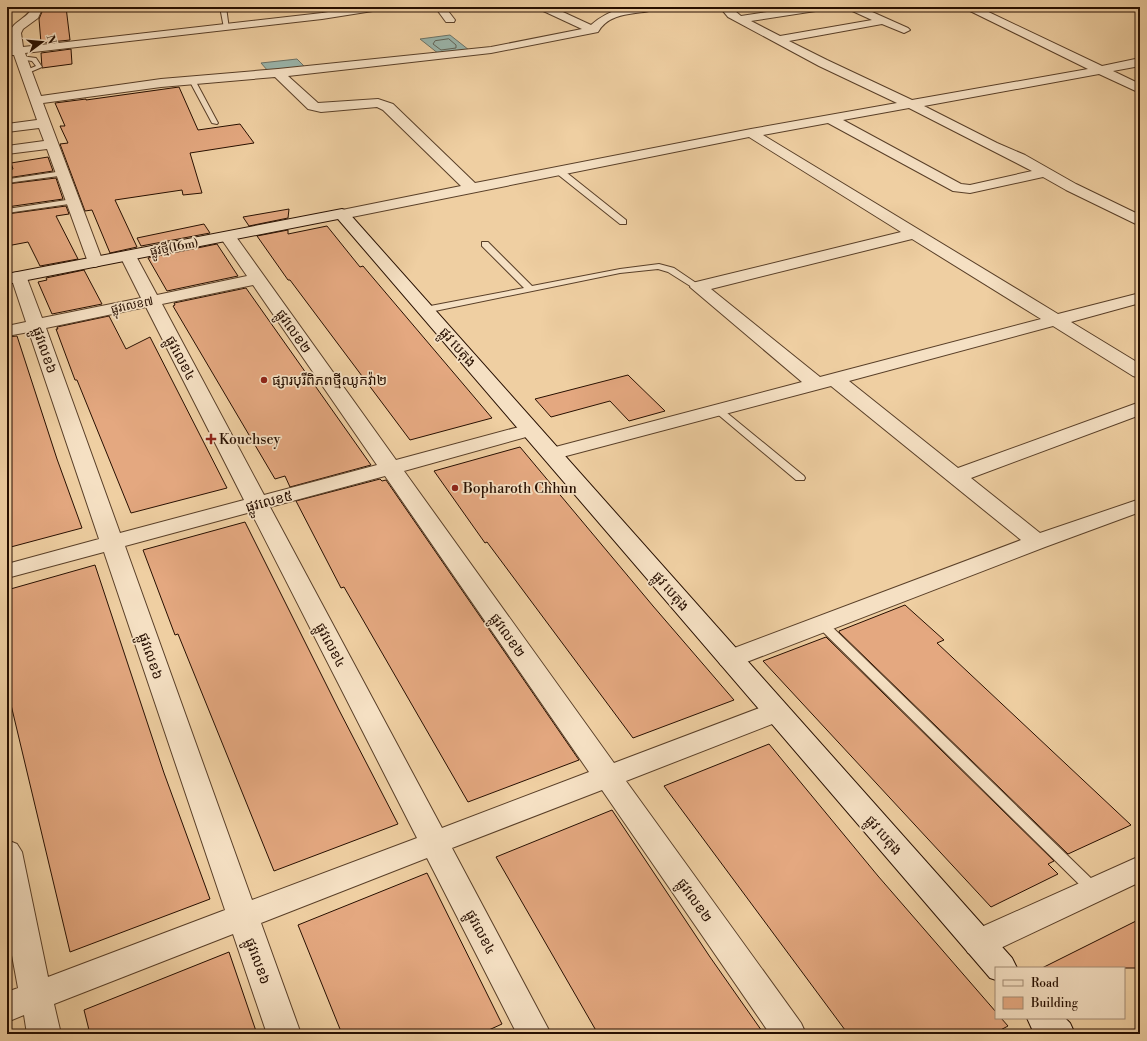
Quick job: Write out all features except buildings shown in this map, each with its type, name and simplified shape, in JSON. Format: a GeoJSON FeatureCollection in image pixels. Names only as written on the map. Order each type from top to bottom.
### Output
{"type":"FeatureCollection","features":[{"type":"Feature","properties":{"kind":"street"},"geometry":{"type":"LineString","coordinates":[[38,7],[34,16],[18,27],[15,33],[15,54],[26,72],[95,262]]}},
{"type":"Feature","properties":{"kind":"street"},"geometry":{"type":"LineString","coordinates":[[311,7],[322,16]]}},
{"type":"Feature","properties":{"kind":"street"},"geometry":{"type":"LineString","coordinates":[[15,54],[322,16],[379,7]]}},
{"type":"Feature","properties":{"kind":"street"},"geometry":{"type":"LineString","coordinates":[[440,7],[450,20]]}},
{"type":"Feature","properties":{"kind":"street"},"geometry":{"type":"LineString","coordinates":[[543,7],[593,29]]}},
{"type":"Feature","properties":{"kind":"street"},"geometry":{"type":"LineString","coordinates":[[36,100],[192,80],[278,74],[490,50],[591,32],[606,17],[616,12],[651,7]]}},
{"type":"Feature","properties":{"kind":"street"},"geometry":{"type":"LineString","coordinates":[[734,7],[728,11],[732,15],[824,63],[942,119],[992,146],[1020,158],[1071,187],[1137,218]]}},
{"type":"Feature","properties":{"kind":"street"},"geometry":{"type":"LineString","coordinates":[[741,19],[822,7]]}},
{"type":"Feature","properties":{"kind":"street"},"geometry":{"type":"LineString","coordinates":[[852,7],[904,30]]}},
{"type":"Feature","properties":{"kind":"street"},"geometry":{"type":"LineString","coordinates":[[970,7],[1140,89]]}},
{"type":"Feature","properties":{"kind":"street"},"geometry":{"type":"LineString","coordinates":[[780,39],[883,21]]}},
{"type":"Feature","properties":{"kind":"street"},"geometry":{"type":"LineString","coordinates":[[7,25],[18,27]]}},
{"type":"Feature","properties":{"kind":"street","name":"ផ្លូវថ្មី(16m)"},"geometry":{"type":"LineString","coordinates":[[13,278],[228,237],[751,133],[1140,62]]}},
{"type":"Feature","properties":{"kind":"street"},"geometry":{"type":"LineString","coordinates":[[278,74],[313,106],[321,108],[378,103],[388,106],[470,188]]}},
{"type":"Feature","properties":{"kind":"street"},"geometry":{"type":"LineString","coordinates":[[830,119],[958,188],[970,189],[1046,172]]}},
{"type":"Feature","properties":{"kind":"street"},"geometry":{"type":"LineString","coordinates":[[7,128],[45,123]]}},
{"type":"Feature","properties":{"kind":"street"},"geometry":{"type":"LineString","coordinates":[[751,133],[1140,372]]}},
{"type":"Feature","properties":{"kind":"street"},"geometry":{"type":"LineString","coordinates":[[7,150],[52,144]]}},
{"type":"Feature","properties":{"kind":"street","name":"ផ្លូវ បេតុង"},"geometry":{"type":"LineString","coordinates":[[342,214],[1000,967]]}},
{"type":"Feature","properties":{"kind":"street"},"geometry":{"type":"LineString","coordinates":[[698,287],[915,233]]}},
{"type":"Feature","properties":{"kind":"street","name":"ផ្លូវលេខ២"},"geometry":{"type":"LineString","coordinates":[[228,237],[789,1034]]}},
{"type":"Feature","properties":{"kind":"street","name":"ផ្លូវលេខ៤"},"geometry":{"type":"LineString","coordinates":[[128,256],[534,1034]]}},
{"type":"Feature","properties":{"kind":"street","name":"ផ្លូវលេខ៦"},"geometry":{"type":"LineString","coordinates":[[13,278],[36,325],[284,1034]]}},
{"type":"Feature","properties":{"kind":"street","name":"ផ្លុវលេខ៧"},"geometry":{"type":"LineString","coordinates":[[7,331],[258,279]]}},
{"type":"Feature","properties":{"kind":"street"},"geometry":{"type":"LineString","coordinates":[[698,287],[956,476],[1037,542]]}},
{"type":"Feature","properties":{"kind":"street"},"geometry":{"type":"LineString","coordinates":[[551,454],[1140,298]]}},
{"type":"Feature","properties":{"kind":"street"},"geometry":{"type":"LineString","coordinates":[[956,476],[1140,408]]}},
{"type":"Feature","properties":{"kind":"street","name":"ផ្លូវលេខ៥"},"geometry":{"type":"LineString","coordinates":[[7,571],[530,430]]}},
{"type":"Feature","properties":{"kind":"street"},"geometry":{"type":"LineString","coordinates":[[730,659],[1037,542],[1140,505]]}},
{"type":"Feature","properties":{"kind":"street"},"geometry":{"type":"LineString","coordinates":[[7,1007],[776,712]]}},
{"type":"Feature","properties":{"kind":"street"},"geometry":{"type":"LineString","coordinates":[[7,852],[44,1034]]}},
{"type":"Feature","properties":{"kind":"street"},"geometry":{"type":"LineString","coordinates":[[979,943],[1140,868]]}},
{"type":"Feature","properties":{"kind":"street"},"geometry":{"type":"LineString","coordinates":[[1045,1019],[1058,1034]]}},
{"type":"Feature","properties":{"kind":"lane"},"geometry":{"type":"LineString","coordinates":[[223,7],[228,28]]}},
{"type":"Feature","properties":{"kind":"lane"},"geometry":{"type":"LineString","coordinates":[[192,80],[215,123]]}},
{"type":"Feature","properties":{"kind":"lane"},"geometry":{"type":"LineString","coordinates":[[559,171],[624,222]]}},
{"type":"Feature","properties":{"kind":"lane"},"geometry":{"type":"LineString","coordinates":[[8,181],[63,173]]}},
{"type":"Feature","properties":{"kind":"lane"},"geometry":{"type":"LineString","coordinates":[[7,211],[73,200]]}},
{"type":"Feature","properties":{"kind":"lane"},"geometry":{"type":"LineString","coordinates":[[485,244],[529,288]]}},
{"type":"Feature","properties":{"kind":"lane"},"geometry":{"type":"LineString","coordinates":[[425,310],[529,288],[620,271],[658,266],[671,270],[698,287]]}},
{"type":"Feature","properties":{"kind":"lane"},"geometry":{"type":"LineString","coordinates":[[718,410],[800,478]]}},
{"type":"Feature","properties":{"kind":"lane"},"geometry":{"type":"LineString","coordinates":[[822,624],[1094,890]]}},
{"type":"Feature","properties":{"kind":"water"},"geometry":{"type":"Polygon","coordinates":[[[450,35],[469,50],[439,54],[420,39],[450,35]]]}},
{"type":"Feature","properties":{"kind":"water"},"geometry":{"type":"Polygon","coordinates":[[[297,59],[305,67],[268,71],[261,63],[297,59]]]}},
{"type":"Feature","properties":{"kind":"place","name":"ផ្សារបុរីពិភពថ្មីឈូកវ៉ា២"},"geometry":{"type":"Point","coordinates":[264,380]}},
{"type":"Feature","properties":{"kind":"place","name":"Kouchsey"},"geometry":{"type":"Point","coordinates":[211,439]}},
{"type":"Feature","properties":{"kind":"place","name":"Bopharoth Chhun"},"geometry":{"type":"Point","coordinates":[455,488]}}]}
